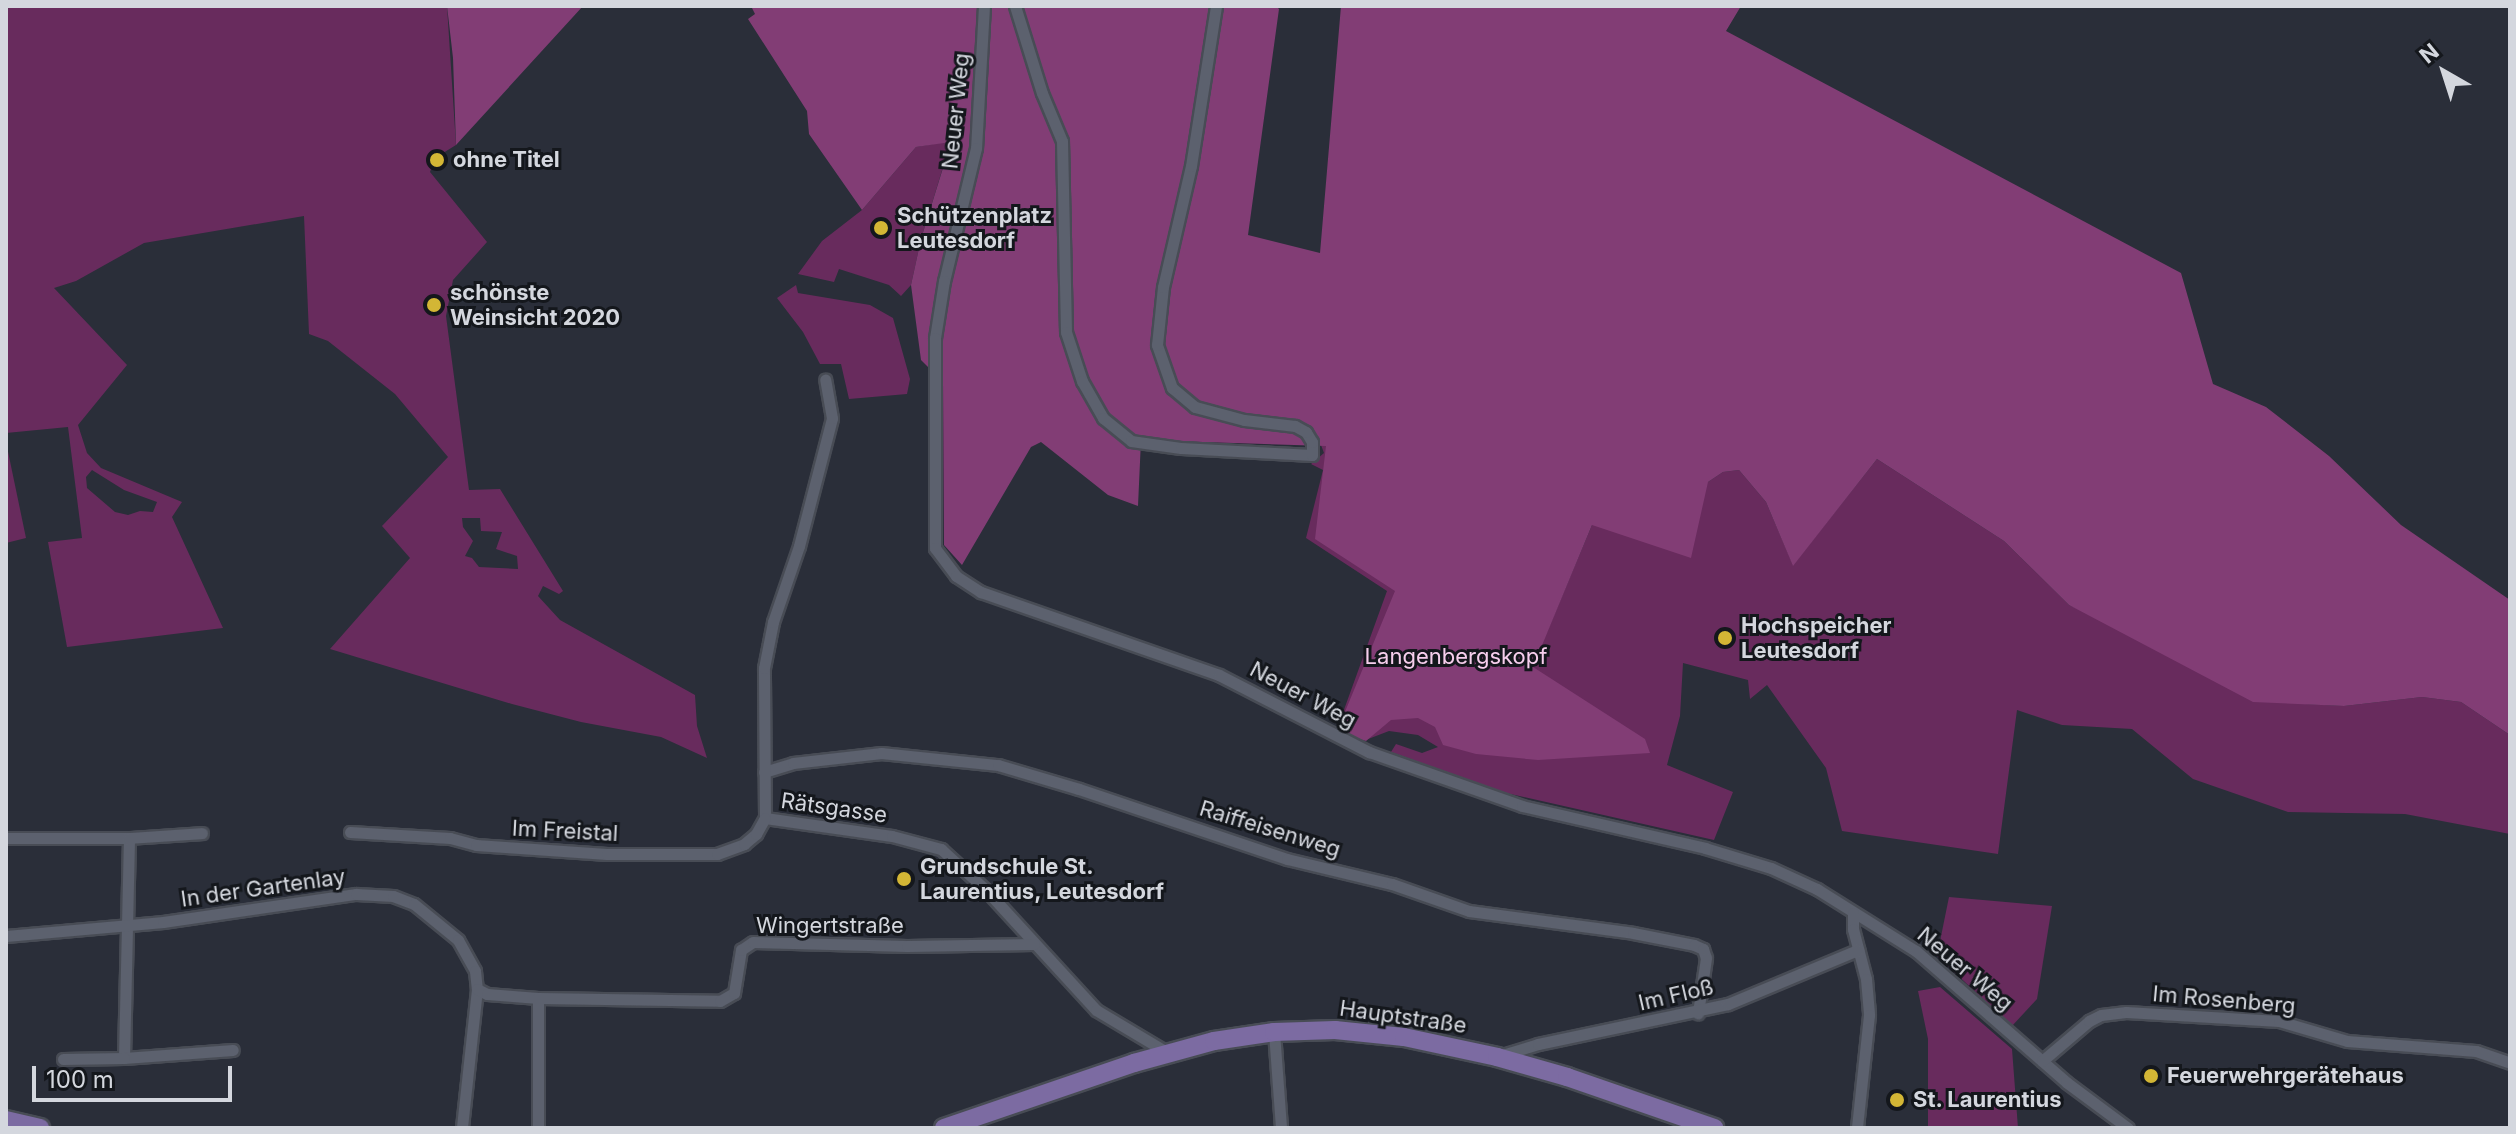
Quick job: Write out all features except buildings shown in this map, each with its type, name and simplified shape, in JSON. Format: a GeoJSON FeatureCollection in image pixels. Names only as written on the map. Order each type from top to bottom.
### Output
{"type":"FeatureCollection","features":[{"type":"Feature","properties":{"kind":"main road","name":"Hauptstraße"},"geometry":{"type":"LineString","coordinates":[[944,1128],[1168,1053],[1274,1032],[1335,1030],[1386,1034],[1497,1057],[1594,1086],[1714,1128]]}},
{"type":"Feature","properties":{"kind":"main road"},"geometry":{"type":"LineString","coordinates":[[6,1120],[40,1128]]}},
{"type":"Feature","properties":{"kind":"street","name":"Neuer Weg"},"geometry":{"type":"LineString","coordinates":[[984,6],[976,148],[944,281],[935,338],[935,548],[956,576],[996,597],[1219,675],[1369,752],[1522,806],[1705,848],[1771,868],[1817,889],[1916,951],[2042,1061],[2128,1128]]}},
{"type":"Feature","properties":{"kind":"street"},"geometry":{"type":"LineString","coordinates":[[1015,6],[1042,93],[1062,141],[1066,332],[1082,381],[1103,418],[1131,441],[1181,448],[1312,455],[1312,442],[1306,432],[1295,426],[1244,420],[1195,407],[1172,388],[1157,345],[1163,287],[1191,166],[1216,6]]}},
{"type":"Feature","properties":{"kind":"street","name":"Rätsgasse"},"geometry":{"type":"LineString","coordinates":[[825,380],[832,418],[803,533],[773,622],[764,668],[765,818],[892,836],[941,849],[987,891],[1096,1010],[1168,1053]]}},
{"type":"Feature","properties":{"kind":"street","name":"Raiffeisenweg"},"geometry":{"type":"LineString","coordinates":[[764,772],[793,763],[881,753],[998,765],[1287,859],[1392,884],[1469,911],[1633,933],[1694,945],[1703,949],[1706,958],[1698,1013]]}},
{"type":"Feature","properties":{"kind":"street","name":"Im Freistal"},"geometry":{"type":"LineString","coordinates":[[350,832],[450,838],[476,845],[607,854],[717,854],[744,844],[756,834],[765,818]]}},
{"type":"Feature","properties":{"kind":"street"},"geometry":{"type":"LineString","coordinates":[[6,838],[129,838],[202,833]]}},
{"type":"Feature","properties":{"kind":"street"},"geometry":{"type":"LineString","coordinates":[[124,1058],[129,838]]}},
{"type":"Feature","properties":{"kind":"street","name":"In der Gartenlay"},"geometry":{"type":"LineString","coordinates":[[6,936],[127,925],[356,894],[393,896],[414,904],[458,940],[475,971],[477,989]]}},
{"type":"Feature","properties":{"kind":"street"},"geometry":{"type":"LineString","coordinates":[[1853,913],[1866,979],[1869,1015],[1857,1128]]}},
{"type":"Feature","properties":{"kind":"street","name":"Wingertstraße"},"geometry":{"type":"LineString","coordinates":[[477,989],[487,994],[538,998],[729,999],[736,985],[741,950],[753,942],[907,946],[1034,944]]}},
{"type":"Feature","properties":{"kind":"street","name":"Im Floß"},"geometry":{"type":"LineString","coordinates":[[1497,1057],[1538,1044],[1698,1013],[1757,993],[1858,950]]}},
{"type":"Feature","properties":{"kind":"street"},"geometry":{"type":"LineString","coordinates":[[462,1128],[477,989]]}},
{"type":"Feature","properties":{"kind":"street"},"geometry":{"type":"LineString","coordinates":[[538,998],[538,1128]]}},
{"type":"Feature","properties":{"kind":"street","name":"Im Rosenberg"},"geometry":{"type":"LineString","coordinates":[[2042,1061],[2089,1021],[2101,1015],[2126,1012],[2279,1021],[2347,1041],[2476,1051],[2510,1063]]}},
{"type":"Feature","properties":{"kind":"street"},"geometry":{"type":"LineString","coordinates":[[1274,1032],[1281,1128]]}},
{"type":"Feature","properties":{"kind":"street"},"geometry":{"type":"LineString","coordinates":[[63,1059],[233,1050]]}},
{"type":"Feature","properties":{"kind":"green space"},"geometry":{"type":"Polygon","coordinates":[[[6,6],[447,6],[456,145],[435,158],[430,172],[487,242],[453,280],[446,316],[469,490],[500,489],[563,591],[559,594],[543,586],[538,596],[560,620],[695,695],[697,726],[707,758],[661,737],[581,722],[512,704],[330,649],[410,558],[382,526],[448,457],[395,394],[328,341],[309,334],[304,216],[144,243],[76,281],[54,288],[127,365],[78,425],[87,453],[101,468],[182,502],[172,517],[223,628],[67,647],[48,542],[82,538],[68,427],[6,433],[6,6]],[[92,470],[86,477],[87,488],[115,512],[128,515],[140,511],[153,512],[157,502],[124,490],[92,470]],[[462,518],[463,527],[473,541],[465,556],[472,558],[479,567],[518,569],[517,556],[496,549],[502,532],[481,531],[480,518],[462,518]]]}},
{"type":"Feature","properties":{"kind":"green space"},"geometry":{"type":"Polygon","coordinates":[[[447,6],[583,6],[456,145],[453,58],[447,6]]]}},
{"type":"Feature","properties":{"kind":"green space","name":"Langenbergskopf"},"geometry":{"type":"Polygon","coordinates":[[[751,6],[1276,6],[1279,9],[1248,235],[1320,253],[1341,6],[1741,6],[1726,31],[2181,273],[2213,384],[2266,407],[2329,456],[2401,525],[2510,600],[2510,735],[2461,702],[2422,697],[2344,706],[2253,702],[2069,605],[2004,541],[1877,459],[1793,566],[1766,502],[1739,470],[1723,472],[1708,482],[1691,558],[1592,525],[1533,667],[1645,739],[1650,753],[1538,760],[1476,754],[1443,745],[1435,727],[1418,718],[1391,720],[1366,741],[1337,731],[1395,591],[1315,539],[1326,446],[1141,440],[1138,506],[1108,495],[1041,442],[1031,447],[962,565],[944,545],[943,382],[921,360],[911,285],[921,239],[951,142],[916,147],[862,210],[809,134],[807,111],[748,19],[755,14],[751,6]]]}},
{"type":"Feature","properties":{"kind":"green space","name":"Schützenplatz Leutesdorf"},"geometry":{"type":"Polygon","coordinates":[[[951,141],[921,239],[911,285],[901,296],[889,285],[839,269],[834,282],[798,274],[822,241],[862,210],[916,147],[951,141]]]}},
{"type":"Feature","properties":{"kind":"green space"},"geometry":{"type":"Polygon","coordinates":[[[796,285],[798,293],[870,305],[893,318],[910,379],[907,394],[849,399],[841,364],[820,364],[803,332],[777,298],[796,285]]]}},
{"type":"Feature","properties":{"kind":"green space","name":"Langenbergskopf"},"geometry":{"type":"Polygon","coordinates":[[[1318,437],[1547,632],[1592,525],[1708,482],[1723,472],[1739,470],[1766,502],[1793,565],[1877,459],[2004,541],[2069,605],[2305,704],[2344,706],[2422,697],[2461,702],[2510,735],[2510,834],[2405,814],[2288,812],[2193,779],[2132,729],[2062,725],[2017,710],[1998,854],[1842,831],[1826,768],[1767,685],[1750,699],[1748,680],[1683,663],[1680,716],[1667,765],[1733,792],[1714,840],[1506,793],[1391,752],[1396,744],[1422,753],[1438,747],[1418,735],[1389,731],[1363,741],[1337,729],[1387,591],[1306,538],[1323,470],[1311,464],[1324,453],[1318,437]]]}},
{"type":"Feature","properties":{"kind":"green space"},"geometry":{"type":"Polygon","coordinates":[[[6,442],[26,538],[6,543],[6,442]]]}},
{"type":"Feature","properties":{"kind":"green space"},"geometry":{"type":"Polygon","coordinates":[[[1949,897],[2052,906],[2037,999],[2012,1026],[1937,956],[1949,897]]]}},
{"type":"Feature","properties":{"kind":"green space"},"geometry":{"type":"Polygon","coordinates":[[[1940,987],[2012,1049],[2018,1128],[1928,1128],[1928,1039],[1918,991],[1940,987]]]}},
{"type":"Feature","properties":{"kind":"place","name":"ohne Titel"},"geometry":{"type":"Point","coordinates":[437,160]}},
{"type":"Feature","properties":{"kind":"place","name":"Schützenplatz Leutesdorf"},"geometry":{"type":"Point","coordinates":[881,228]}},
{"type":"Feature","properties":{"kind":"place","name":"schönste Weinsicht 2020"},"geometry":{"type":"Point","coordinates":[434,305]}},
{"type":"Feature","properties":{"kind":"place","name":"Hochspeicher Leutesdorf"},"geometry":{"type":"Point","coordinates":[1725,638]}},
{"type":"Feature","properties":{"kind":"place","name":"Grundschule St. Laurentius, Leutesdorf"},"geometry":{"type":"Point","coordinates":[904,879]}},
{"type":"Feature","properties":{"kind":"place","name":"Feuerwehrgerätehaus"},"geometry":{"type":"Point","coordinates":[2151,1076]}},
{"type":"Feature","properties":{"kind":"place","name":"St. Laurentius"},"geometry":{"type":"Point","coordinates":[1897,1100]}}]}
